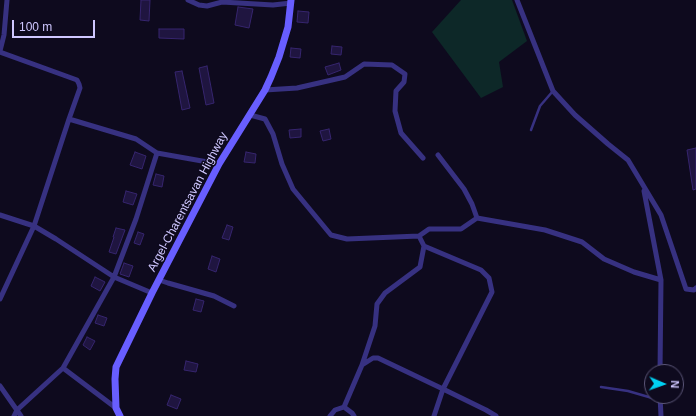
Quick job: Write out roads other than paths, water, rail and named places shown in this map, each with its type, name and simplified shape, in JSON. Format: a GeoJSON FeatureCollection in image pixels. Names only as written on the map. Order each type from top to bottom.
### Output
{"type":"FeatureCollection","features":[{"type":"Feature","properties":{"kind":"main road","name":"Argel-Charentsavan Highway"},"geometry":{"type":"LineString","coordinates":[[120,416],[116,408],[116,367],[152,293],[220,164],[265,90],[279,57],[288,27],[291,1]]}},
{"type":"Feature","properties":{"kind":"street"},"geometry":{"type":"LineString","coordinates":[[0,299],[34,226],[80,88],[77,80],[0,52],[4,35],[7,0]]}},
{"type":"Feature","properties":{"kind":"street"},"geometry":{"type":"LineString","coordinates":[[188,0],[199,6],[207,6],[222,2],[273,5],[291,1]]}},
{"type":"Feature","properties":{"kind":"street"},"geometry":{"type":"LineString","coordinates":[[517,0],[553,91],[575,114],[628,160],[661,215],[686,289],[694,290],[696,288]]}},
{"type":"Feature","properties":{"kind":"street"},"geometry":{"type":"LineString","coordinates":[[265,90],[297,88],[346,77],[364,64],[392,66],[405,74],[404,82],[396,91],[395,112],[401,133],[423,158]]}},
{"type":"Feature","properties":{"kind":"street"},"geometry":{"type":"LineString","coordinates":[[250,115],[265,119],[273,134],[282,164],[294,189],[331,235],[347,239],[419,236],[430,229],[460,229],[477,218],[545,230],[582,242],[604,259],[634,272],[661,280]]}},
{"type":"Feature","properties":{"kind":"street"},"geometry":{"type":"LineString","coordinates":[[69,119],[136,139],[157,153],[220,164]]}},
{"type":"Feature","properties":{"kind":"street"},"geometry":{"type":"LineString","coordinates":[[14,416],[17,410],[63,368],[114,277],[136,219],[157,153]]}},
{"type":"Feature","properties":{"kind":"street"},"geometry":{"type":"LineString","coordinates":[[438,155],[464,189],[477,218]]}},
{"type":"Feature","properties":{"kind":"street"},"geometry":{"type":"LineString","coordinates":[[644,186],[661,280],[660,364]]}},
{"type":"Feature","properties":{"kind":"street"},"geometry":{"type":"LineString","coordinates":[[0,215],[34,226],[114,277],[152,293]]}},
{"type":"Feature","properties":{"kind":"street"},"geometry":{"type":"LineString","coordinates":[[330,416],[335,410],[344,407],[362,365],[375,326],[377,304],[385,293],[420,267],[424,246],[419,236]]}},
{"type":"Feature","properties":{"kind":"street"},"geometry":{"type":"LineString","coordinates":[[424,246],[481,270],[489,278],[492,292],[443,389],[434,416]]}},
{"type":"Feature","properties":{"kind":"street"},"geometry":{"type":"LineString","coordinates":[[159,280],[214,296],[234,306]]}},
{"type":"Feature","properties":{"kind":"street"},"geometry":{"type":"LineString","coordinates":[[362,365],[373,358],[378,358],[496,416]]}},
{"type":"Feature","properties":{"kind":"street"},"geometry":{"type":"LineString","coordinates":[[63,368],[116,408]]}},
{"type":"Feature","properties":{"kind":"street"},"geometry":{"type":"LineString","coordinates":[[0,386],[21,416]]}},
{"type":"Feature","properties":{"kind":"street"},"geometry":{"type":"LineString","coordinates":[[660,404],[660,416]]}},
{"type":"Feature","properties":{"kind":"street"},"geometry":{"type":"LineString","coordinates":[[344,407],[354,416]]}},
{"type":"Feature","properties":{"kind":"lane"},"geometry":{"type":"LineString","coordinates":[[531,130],[540,106],[553,91]]}},
{"type":"Feature","properties":{"kind":"lane"},"geometry":{"type":"LineString","coordinates":[[601,387],[644,394]]}}]}
